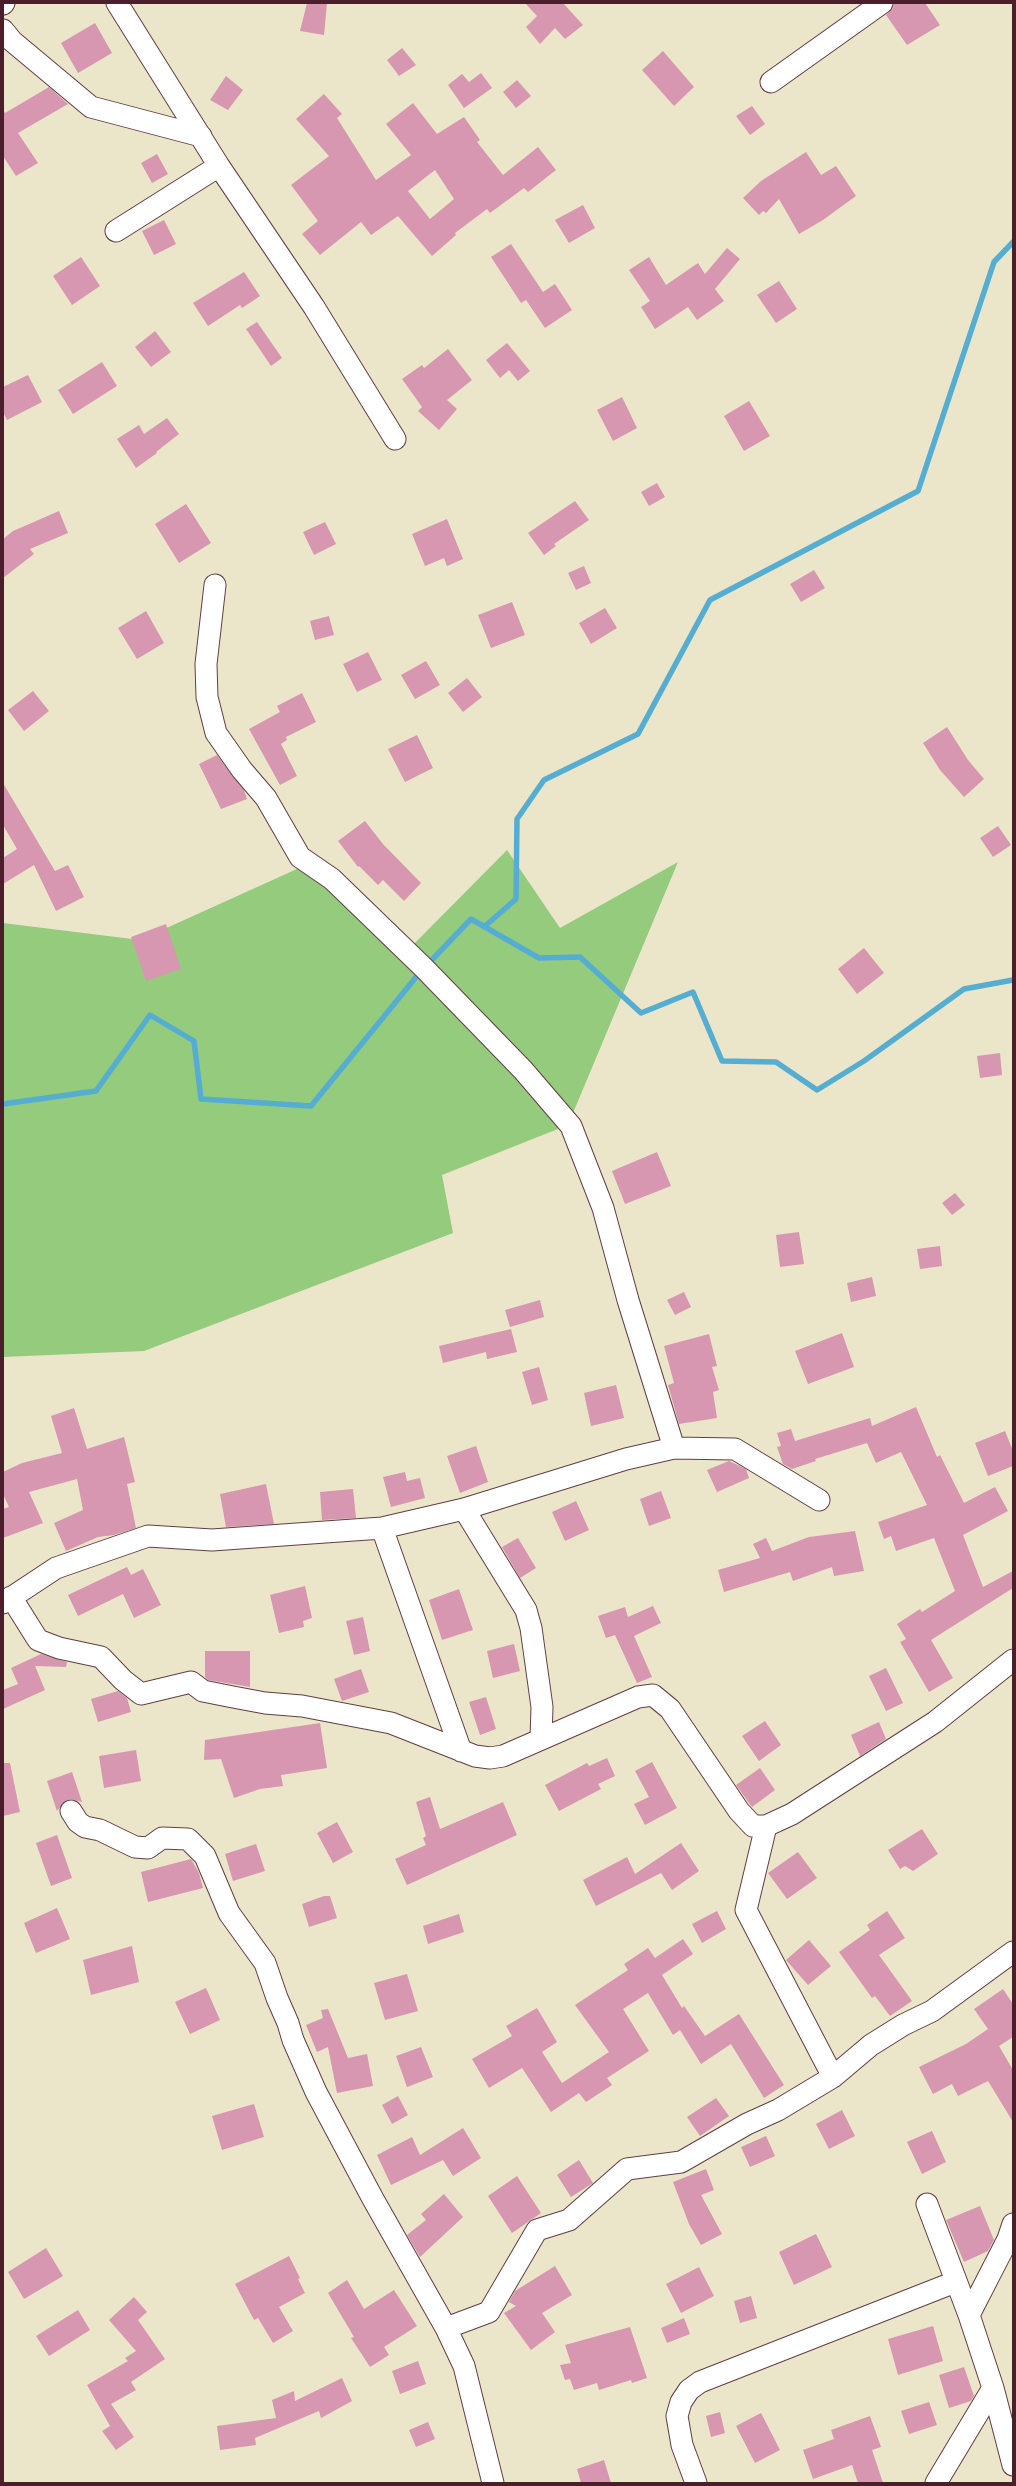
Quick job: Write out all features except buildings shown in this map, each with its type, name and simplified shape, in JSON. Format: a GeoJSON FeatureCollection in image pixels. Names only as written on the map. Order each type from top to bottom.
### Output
{"type":"FeatureCollection","features":[{"type":"Feature","properties":{"kind":"street"},"geometry":{"type":"LineString","coordinates":[[117,3],[219,166],[314,307],[395,438]]}},
{"type":"Feature","properties":{"kind":"street"},"geometry":{"type":"LineString","coordinates":[[771,82],[882,3]]}},
{"type":"Feature","properties":{"kind":"street"},"geometry":{"type":"LineString","coordinates":[[3,30],[12,41],[91,107],[201,136]]}},
{"type":"Feature","properties":{"kind":"street"},"geometry":{"type":"LineString","coordinates":[[116,231],[219,166]]}},
{"type":"Feature","properties":{"kind":"street"},"geometry":{"type":"LineString","coordinates":[[215,585],[206,664],[207,697],[216,733],[266,798],[300,857],[332,878],[424,968],[523,1070],[571,1126],[603,1208],[628,1300],[674,1448]]}},
{"type":"Feature","properties":{"kind":"street"},"geometry":{"type":"LineString","coordinates":[[819,1500],[735,1449],[674,1448],[626,1459],[464,1509],[382,1528],[212,1540],[148,1536],[56,1568],[7,1600],[38,1640],[59,1648],[101,1657],[123,1680],[141,1694],[191,1682],[203,1691],[265,1703],[302,1706],[392,1723],[461,1751],[490,1758],[503,1756],[638,1696],[653,1695],[670,1709],[739,1812],[753,1826],[766,1826],[792,1814],[934,1722],[1013,1660]]}},
{"type":"Feature","properties":{"kind":"street"},"geometry":{"type":"LineString","coordinates":[[464,1509],[528,1616],[542,1707],[541,1738]]}},
{"type":"Feature","properties":{"kind":"street"},"geometry":{"type":"LineString","coordinates":[[382,1528],[461,1751]]}},
{"type":"Feature","properties":{"kind":"street"},"geometry":{"type":"LineString","coordinates":[[71,1811],[78,1822],[85,1827],[100,1830],[135,1847],[148,1848],[162,1838],[188,1839],[205,1856],[229,1913],[265,1963],[293,2040],[316,2092],[372,2199],[446,2328],[464,2366],[494,2483]]}},
{"type":"Feature","properties":{"kind":"street"},"geometry":{"type":"LineString","coordinates":[[766,1826],[746,1910],[833,2077]]}},
{"type":"Feature","properties":{"kind":"street"},"geometry":{"type":"LineString","coordinates":[[446,2328],[489,2312],[537,2230],[569,2220],[626,2169],[681,2162],[833,2077],[871,2045],[903,2025],[932,2011],[1013,1952]]}},
{"type":"Feature","properties":{"kind":"street"},"geometry":{"type":"LineString","coordinates":[[927,2204],[955,2282],[969,2315],[993,2388],[1013,2465]]}},
{"type":"Feature","properties":{"kind":"street"},"geometry":{"type":"LineString","coordinates":[[969,2315],[1011,2233]]}},
{"type":"Feature","properties":{"kind":"street"},"geometry":{"type":"LineString","coordinates":[[696,2483],[682,2445],[677,2416],[681,2402],[689,2390],[700,2382],[955,2282]]}},
{"type":"Feature","properties":{"kind":"street"},"geometry":{"type":"LineString","coordinates":[[936,2483],[993,2388]]}},
{"type":"Feature","properties":{"kind":"green space"},"geometry":{"type":"Polygon","coordinates":[[[507,850],[560,928],[678,862],[568,1125],[442,1175],[453,1233],[144,1351],[3,1357],[3,923],[140,940],[308,864],[403,955],[507,850]]]}},
{"type":"Feature","properties":{"kind":"waterway"},"geometry":{"type":"LineString","coordinates":[[484,927],[516,899],[517,819],[544,780],[638,734],[710,600],[918,491],[994,262],[1013,242]]}},
{"type":"Feature","properties":{"kind":"waterway"},"geometry":{"type":"LineString","coordinates":[[427,965],[471,919],[539,958],[580,957],[641,1013],[693,992],[722,1061],[776,1062],[817,1090],[864,1061],[964,989],[1013,980]]}},
{"type":"Feature","properties":{"kind":"waterway"},"geometry":{"type":"LineString","coordinates":[[3,1104],[96,1091],[150,1015],[194,1041],[201,1099],[311,1106],[421,971]]}}]}
